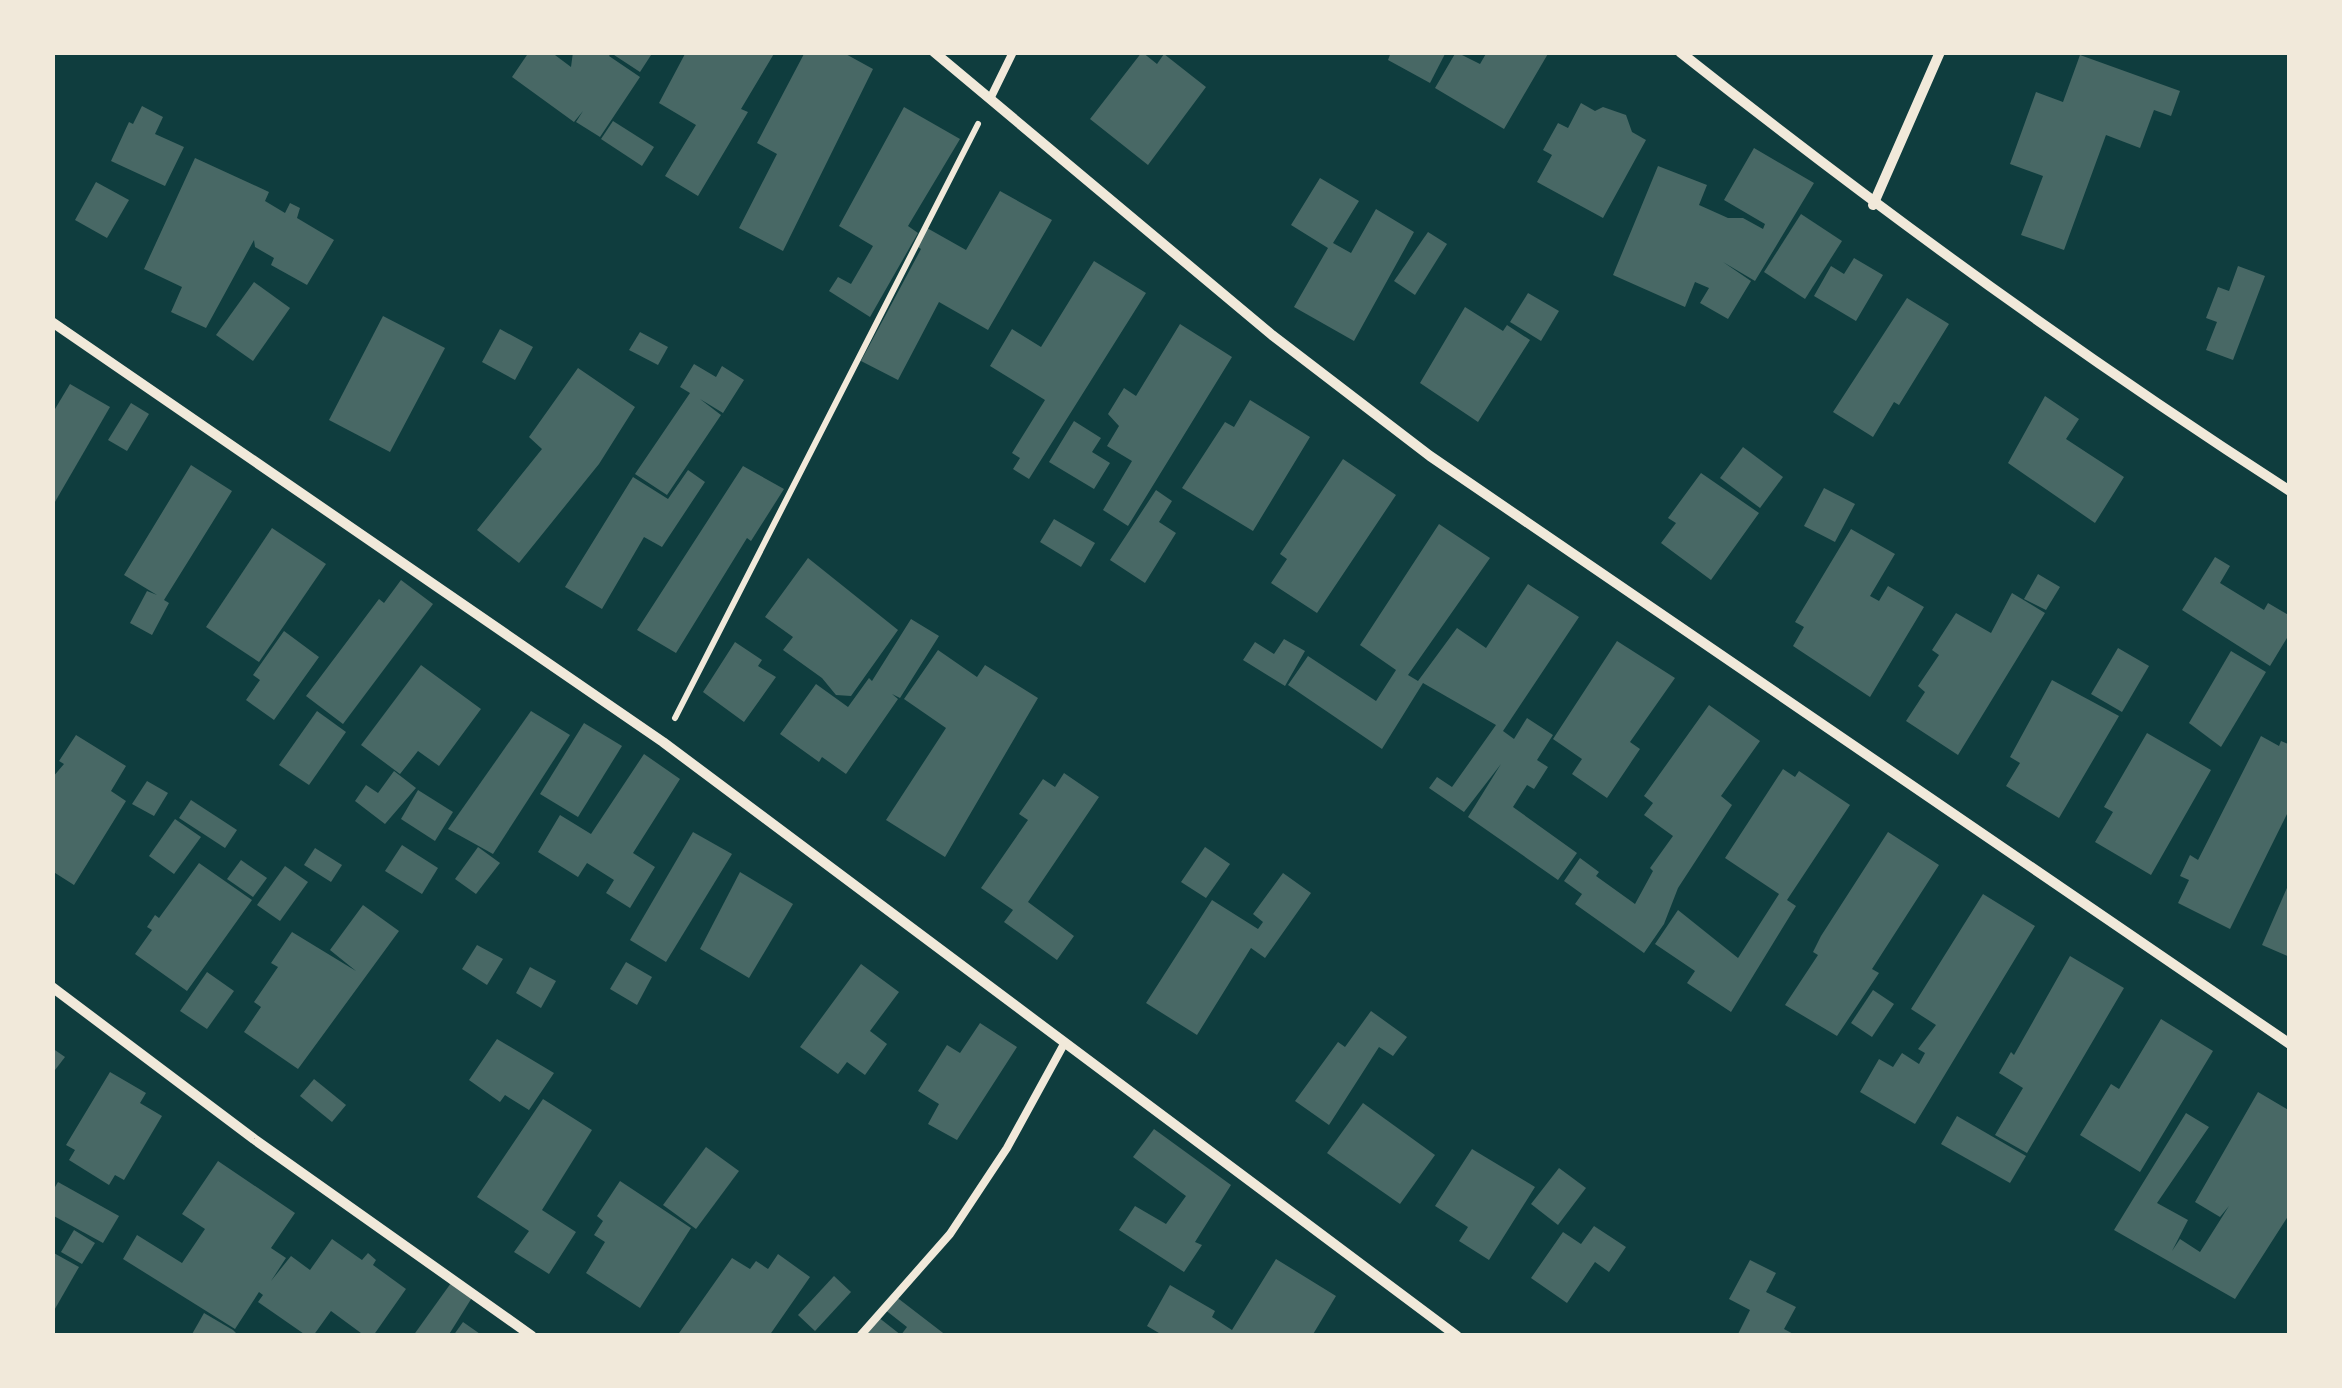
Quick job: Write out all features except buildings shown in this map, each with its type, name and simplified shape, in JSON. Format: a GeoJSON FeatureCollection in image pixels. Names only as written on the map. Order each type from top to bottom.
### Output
{"type":"FeatureCollection","features":[{"type":"Feature","properties":{"kind":"street"},"geometry":{"type":"LineString","coordinates":[[934,52],[1272,336],[1430,456],[2290,1044]]}},
{"type":"Feature","properties":{"kind":"street"},"geometry":{"type":"LineString","coordinates":[[1680,52],[1873,204],[2142,396],[2290,491]]}},
{"type":"Feature","properties":{"kind":"street"},"geometry":{"type":"LineString","coordinates":[[1873,204],[1940,52]]}},
{"type":"Feature","properties":{"kind":"street"},"geometry":{"type":"LineString","coordinates":[[52,322],[663,742],[1456,1336]]}},
{"type":"Feature","properties":{"kind":"street"},"geometry":{"type":"LineString","coordinates":[[52,987],[254,1139],[532,1336]]}},
{"type":"Feature","properties":{"kind":"lane"},"geometry":{"type":"LineString","coordinates":[[990,99],[1013,52]]}},
{"type":"Feature","properties":{"kind":"lane"},"geometry":{"type":"LineString","coordinates":[[860,1336],[950,1234],[1007,1148],[1064,1044]]}},
{"type":"Feature","properties":{"kind":"path"},"geometry":{"type":"LineString","coordinates":[[663,742],[990,99]]}}]}
